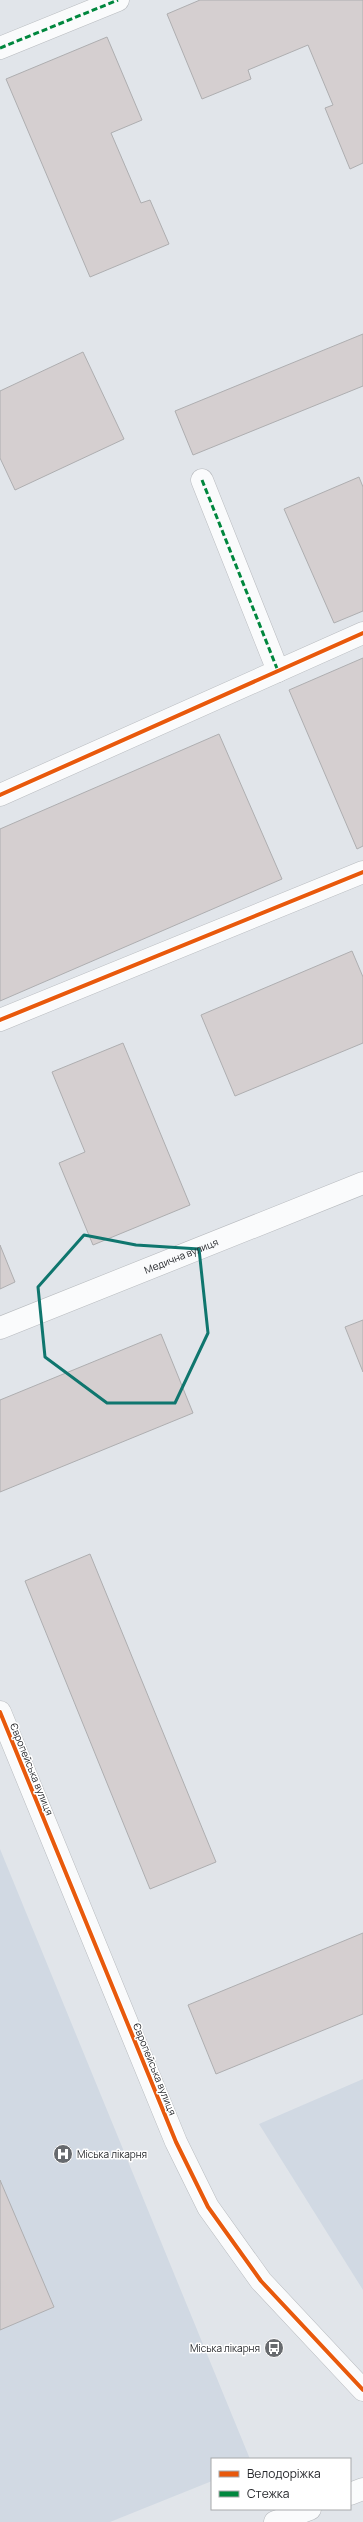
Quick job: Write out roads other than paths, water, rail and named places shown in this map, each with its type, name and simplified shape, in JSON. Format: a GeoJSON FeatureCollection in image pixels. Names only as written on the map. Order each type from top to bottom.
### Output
{"type":"FeatureCollection","features":[{"type":"Feature","properties":{"kind":"street"},"geometry":{"type":"LineString","coordinates":[[0,48],[118,0]]}},
{"type":"Feature","properties":{"kind":"street"},"geometry":{"type":"LineString","coordinates":[[202,480],[278,671]]}},
{"type":"Feature","properties":{"kind":"street"},"geometry":{"type":"LineString","coordinates":[[0,795],[363,633]]}},
{"type":"Feature","properties":{"kind":"street"},"geometry":{"type":"LineString","coordinates":[[0,1020],[363,872]]}},
{"type":"Feature","properties":{"kind":"street","name":"Медична вулиця"},"geometry":{"type":"LineString","coordinates":[[0,1328],[363,1183]]}},
{"type":"Feature","properties":{"kind":"street","name":"Європейська вулиця"},"geometry":{"type":"LineString","coordinates":[[0,1712],[176,2142],[208,2207],[261,2281],[363,2390]]}},
{"type":"Feature","properties":{"kind":"street"},"geometry":{"type":"LineString","coordinates":[[351,2494],[363,2489]]}},
{"type":"Feature","properties":{"kind":"street"},"geometry":{"type":"LineString","coordinates":[[275,2522],[307,2510]]}},
{"type":"Feature","properties":{"kind":"place","name":"Мiська лiкарня"},"geometry":{"type":"Point","coordinates":[63,2154]}},
{"type":"Feature","properties":{"kind":"place","name":"Міська лікарня"},"geometry":{"type":"Point","coordinates":[274,2348]}}]}
